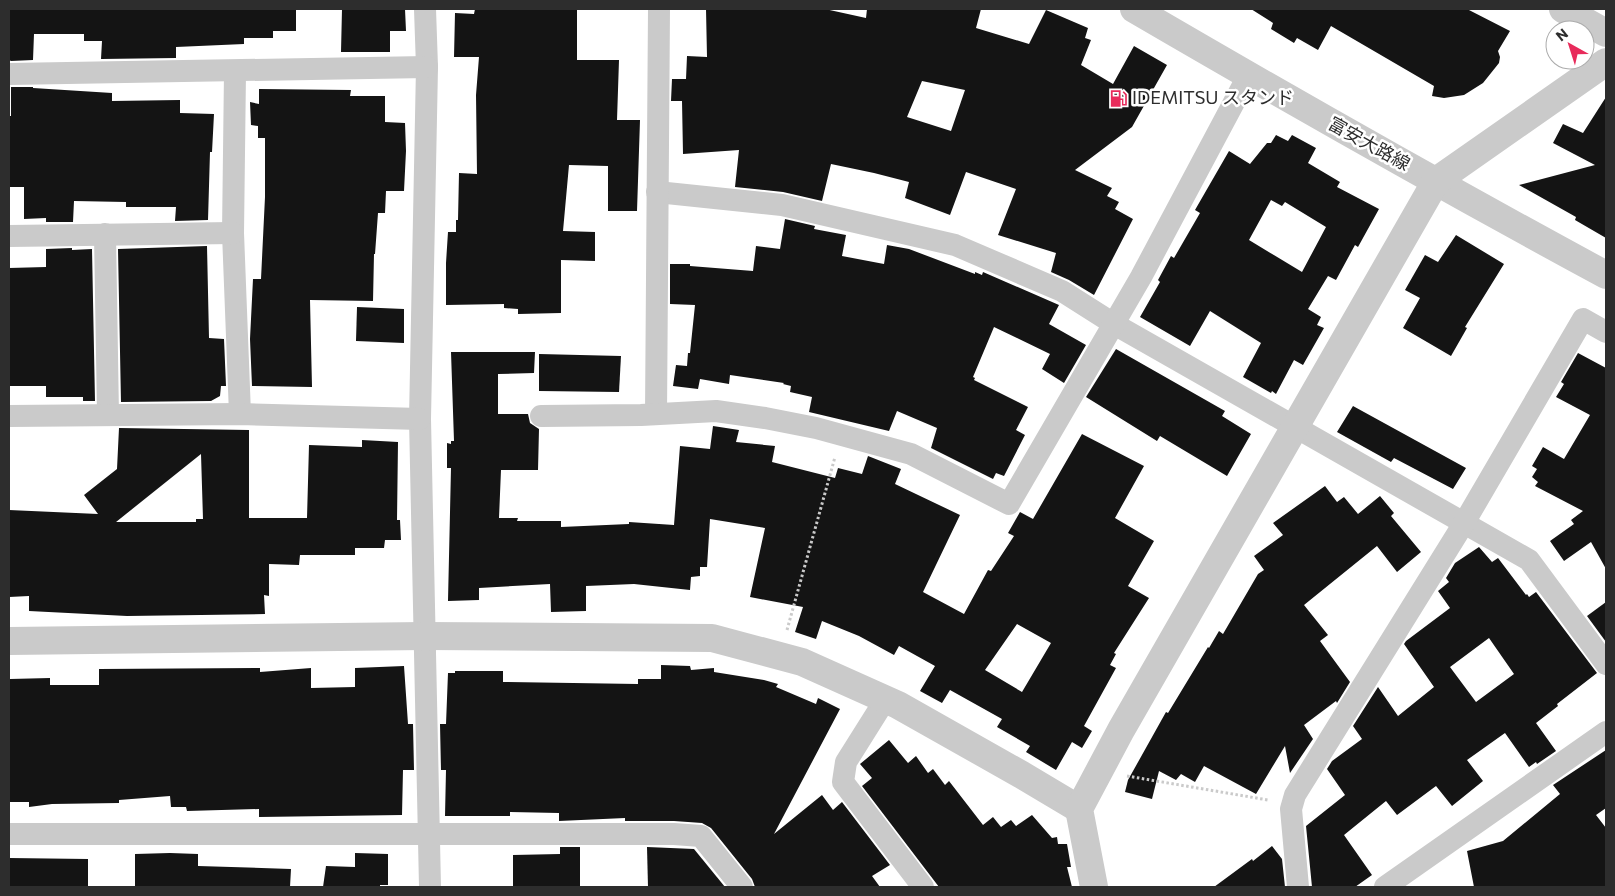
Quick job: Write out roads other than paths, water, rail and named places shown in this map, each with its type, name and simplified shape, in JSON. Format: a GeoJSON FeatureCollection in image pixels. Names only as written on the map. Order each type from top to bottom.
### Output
{"type":"FeatureCollection","features":[{"type":"Feature","properties":{"kind":"street"},"geometry":{"type":"LineString","coordinates":[[425,9],[427,67],[420,419],[430,887]]}},
{"type":"Feature","properties":{"kind":"street"},"geometry":{"type":"LineString","coordinates":[[656,414],[659,9]]}},
{"type":"Feature","properties":{"kind":"street","name":"富安大路線"},"geometry":{"type":"LineString","coordinates":[[1134,9],[1248,76],[1606,275]]}},
{"type":"Feature","properties":{"kind":"street"},"geometry":{"type":"LineString","coordinates":[[1563,9],[1606,33]]}},
{"type":"Feature","properties":{"kind":"street"},"geometry":{"type":"LineString","coordinates":[[1094,887],[1079,809],[1121,730],[1436,181],[1606,62]]}},
{"type":"Feature","properties":{"kind":"street"},"geometry":{"type":"LineString","coordinates":[[9,74],[235,72],[427,67]]}},
{"type":"Feature","properties":{"kind":"street"},"geometry":{"type":"LineString","coordinates":[[235,72],[233,233],[240,414]]}},
{"type":"Feature","properties":{"kind":"street"},"geometry":{"type":"LineString","coordinates":[[541,416],[716,411],[765,418],[816,428],[911,454],[1009,504],[1141,277],[1248,76]]}},
{"type":"Feature","properties":{"kind":"street"},"geometry":{"type":"LineString","coordinates":[[658,192],[782,205],[955,245],[1062,291],[1114,324],[1529,560],[1606,664]]}},
{"type":"Feature","properties":{"kind":"street"},"geometry":{"type":"LineString","coordinates":[[9,236],[233,233]]}},
{"type":"Feature","properties":{"kind":"street"},"geometry":{"type":"LineString","coordinates":[[105,234],[108,415]]}},
{"type":"Feature","properties":{"kind":"street"},"geometry":{"type":"LineString","coordinates":[[1298,887],[1291,810],[1295,795],[1464,523],[1583,319],[1606,332]]}},
{"type":"Feature","properties":{"kind":"street"},"geometry":{"type":"LineString","coordinates":[[9,416],[240,414],[420,419]]}},
{"type":"Feature","properties":{"kind":"street"},"geometry":{"type":"LineString","coordinates":[[9,641],[424,636],[712,638],[802,662],[885,700],[1022,775],[1079,809]]}},
{"type":"Feature","properties":{"kind":"street"},"geometry":{"type":"LineString","coordinates":[[885,700],[846,762],[843,782],[923,887]]}},
{"type":"Feature","properties":{"kind":"street"},"geometry":{"type":"LineString","coordinates":[[1385,887],[1606,732]]}},
{"type":"Feature","properties":{"kind":"street"},"geometry":{"type":"LineString","coordinates":[[9,834],[674,834],[701,836],[742,887]]}},
{"type":"Feature","properties":{"kind":"place","name":"IDEMITSU スタンド"},"geometry":{"type":"Point","coordinates":[1118,98]}}]}
